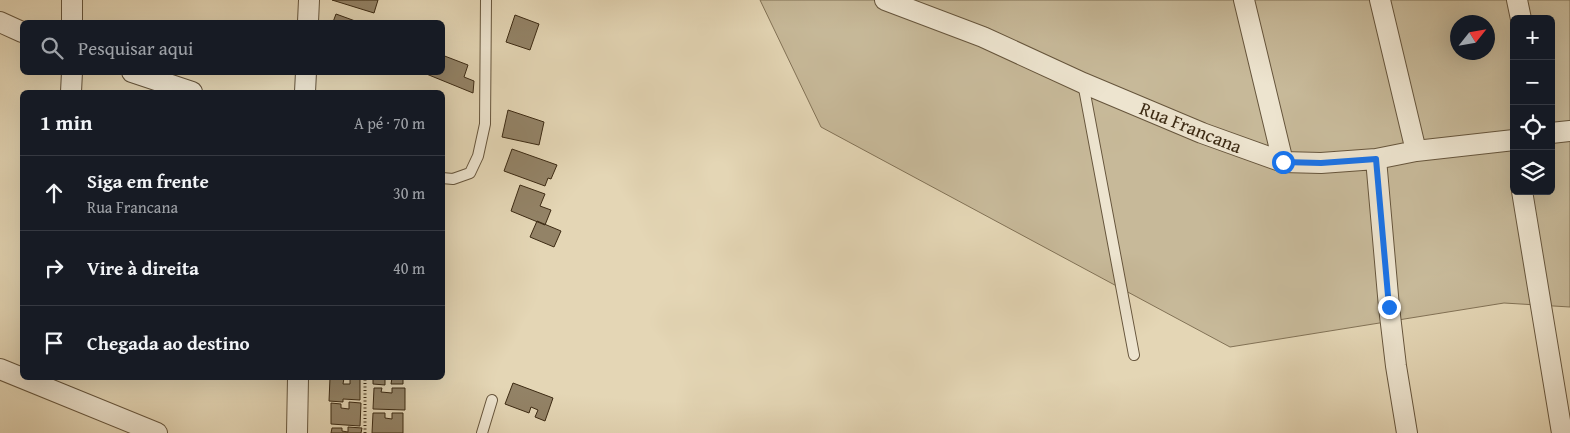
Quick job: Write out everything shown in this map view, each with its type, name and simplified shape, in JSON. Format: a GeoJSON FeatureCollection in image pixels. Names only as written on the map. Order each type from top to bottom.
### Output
{"type":"FeatureCollection","features":[{"type":"Feature","properties":{"kind":"street"},"geometry":{"type":"LineString","coordinates":[[72,0],[72,20]]}},
{"type":"Feature","properties":{"kind":"street"},"geometry":{"type":"LineString","coordinates":[[308,0],[308,20]]}},
{"type":"Feature","properties":{"kind":"street","name":"Rua Francana"},"geometry":{"type":"LineString","coordinates":[[885,0],[983,37],[1084,83],[1202,133],[1283,162],[1321,163],[1376,159],[1416,151],[1510,140]]}},
{"type":"Feature","properties":{"kind":"street"},"geometry":{"type":"LineString","coordinates":[[1244,0],[1283,162]]}},
{"type":"Feature","properties":{"kind":"street"},"geometry":{"type":"LineString","coordinates":[[1380,0],[1416,151]]}},
{"type":"Feature","properties":{"kind":"street"},"geometry":{"type":"LineString","coordinates":[[1517,0],[1520,15]]}},
{"type":"Feature","properties":{"kind":"street"},"geometry":{"type":"LineString","coordinates":[[0,22],[20,31]]}},
{"type":"Feature","properties":{"kind":"street"},"geometry":{"type":"LineString","coordinates":[[71,90],[72,75]]}},
{"type":"Feature","properties":{"kind":"street"},"geometry":{"type":"LineString","coordinates":[[141,75],[186,90]]}},
{"type":"Feature","properties":{"kind":"street"},"geometry":{"type":"LineString","coordinates":[[305,90],[306,75]]}},
{"type":"Feature","properties":{"kind":"street"},"geometry":{"type":"LineString","coordinates":[[1555,133],[1570,131]]}},
{"type":"Feature","properties":{"kind":"street"},"geometry":{"type":"LineString","coordinates":[[1376,159],[1389,307],[1407,433]]}},
{"type":"Feature","properties":{"kind":"street"},"geometry":{"type":"LineString","coordinates":[[1523,195],[1562,433]]}},
{"type":"Feature","properties":{"kind":"street"},"geometry":{"type":"LineString","coordinates":[[0,369],[20,374]]}},
{"type":"Feature","properties":{"kind":"street"},"geometry":{"type":"LineString","coordinates":[[40,380],[66,387],[157,433]]}},
{"type":"Feature","properties":{"kind":"street"},"geometry":{"type":"LineString","coordinates":[[297,433],[298,380]]}},
{"type":"Feature","properties":{"kind":"lane"},"geometry":{"type":"LineString","coordinates":[[445,178],[453,179],[470,173],[478,156],[486,124],[486,0]]}},
{"type":"Feature","properties":{"kind":"lane"},"geometry":{"type":"LineString","coordinates":[[1084,83],[1134,355]]}},
{"type":"Feature","properties":{"kind":"lane"},"geometry":{"type":"LineString","coordinates":[[482,433],[492,400]]}},
{"type":"Feature","properties":{"kind":"path"},"geometry":{"type":"LineString","coordinates":[[364,433],[365,380]]}},
{"type":"Feature","properties":{"kind":"shaded area"},"geometry":{"type":"Polygon","coordinates":[[[760,0],[1570,0],[1570,307],[1504,303],[1230,347],[821,127],[760,0]]]}},
{"type":"Feature","properties":{"kind":"building"},"geometry":{"type":"Polygon","coordinates":[[[332,0],[378,0],[374,13],[332,0]]]}},
{"type":"Feature","properties":{"kind":"building"},"geometry":{"type":"Polygon","coordinates":[[[336,14],[352,20],[334,20],[336,14]]]}},
{"type":"Feature","properties":{"kind":"building"},"geometry":{"type":"Polygon","coordinates":[[[515,15],[539,24],[530,50],[506,42],[515,15]]]}},
{"type":"Feature","properties":{"kind":"building"},"geometry":{"type":"Polygon","coordinates":[[[445,56],[468,65],[464,77],[474,81],[473,93],[429,75],[445,75],[445,56]]]}},
{"type":"Feature","properties":{"kind":"building"},"geometry":{"type":"Polygon","coordinates":[[[508,110],[544,122],[539,145],[502,137],[508,110]]]}},
{"type":"Feature","properties":{"kind":"building"},"geometry":{"type":"Polygon","coordinates":[[[512,149],[557,165],[551,179],[548,178],[545,186],[504,171],[512,149]]]}},
{"type":"Feature","properties":{"kind":"building"},"geometry":{"type":"Polygon","coordinates":[[[520,185],[545,194],[540,206],[551,210],[545,225],[511,211],[520,185]]]}},
{"type":"Feature","properties":{"kind":"building"},"geometry":{"type":"Polygon","coordinates":[[[537,221],[561,231],[554,247],[530,237],[537,221]]]}},
{"type":"Feature","properties":{"kind":"building"},"geometry":{"type":"Polygon","coordinates":[[[330,380],[344,380],[343,384],[350,384],[350,380],[360,380],[360,400],[343,399],[343,402],[329,401],[330,380]]]}},
{"type":"Feature","properties":{"kind":"building"},"geometry":{"type":"Polygon","coordinates":[[[373,380],[385,380],[385,385],[373,384],[373,380]]]}},
{"type":"Feature","properties":{"kind":"building"},"geometry":{"type":"Polygon","coordinates":[[[392,380],[403,380],[403,384],[391,384],[392,380]]]}},
{"type":"Feature","properties":{"kind":"building"},"geometry":{"type":"Polygon","coordinates":[[[513,383],[553,398],[545,421],[535,417],[538,410],[531,407],[529,413],[505,404],[513,383]]]}},
{"type":"Feature","properties":{"kind":"building"},"geometry":{"type":"Polygon","coordinates":[[[374,388],[382,388],[381,392],[392,393],[392,388],[405,388],[405,410],[373,409],[374,388]]]}},
{"type":"Feature","properties":{"kind":"building"},"geometry":{"type":"Polygon","coordinates":[[[349,402],[361,403],[360,426],[331,424],[331,403],[341,404],[341,408],[349,409],[349,402]]]}},
{"type":"Feature","properties":{"kind":"building"},"geometry":{"type":"Polygon","coordinates":[[[373,413],[385,413],[385,418],[392,419],[392,413],[403,413],[403,433],[372,433],[373,413]]]}},
{"type":"Feature","properties":{"kind":"building"},"geometry":{"type":"Polygon","coordinates":[[[348,427],[362,428],[361,433],[331,433],[332,428],[342,428],[342,431],[348,432],[348,427]]]}},
{"type":"Feature","properties":{"kind":"route"},"geometry":{"type":"LineString","coordinates":[[1283,162],[1321,163],[1376,159],[1389,307]]}}]}
